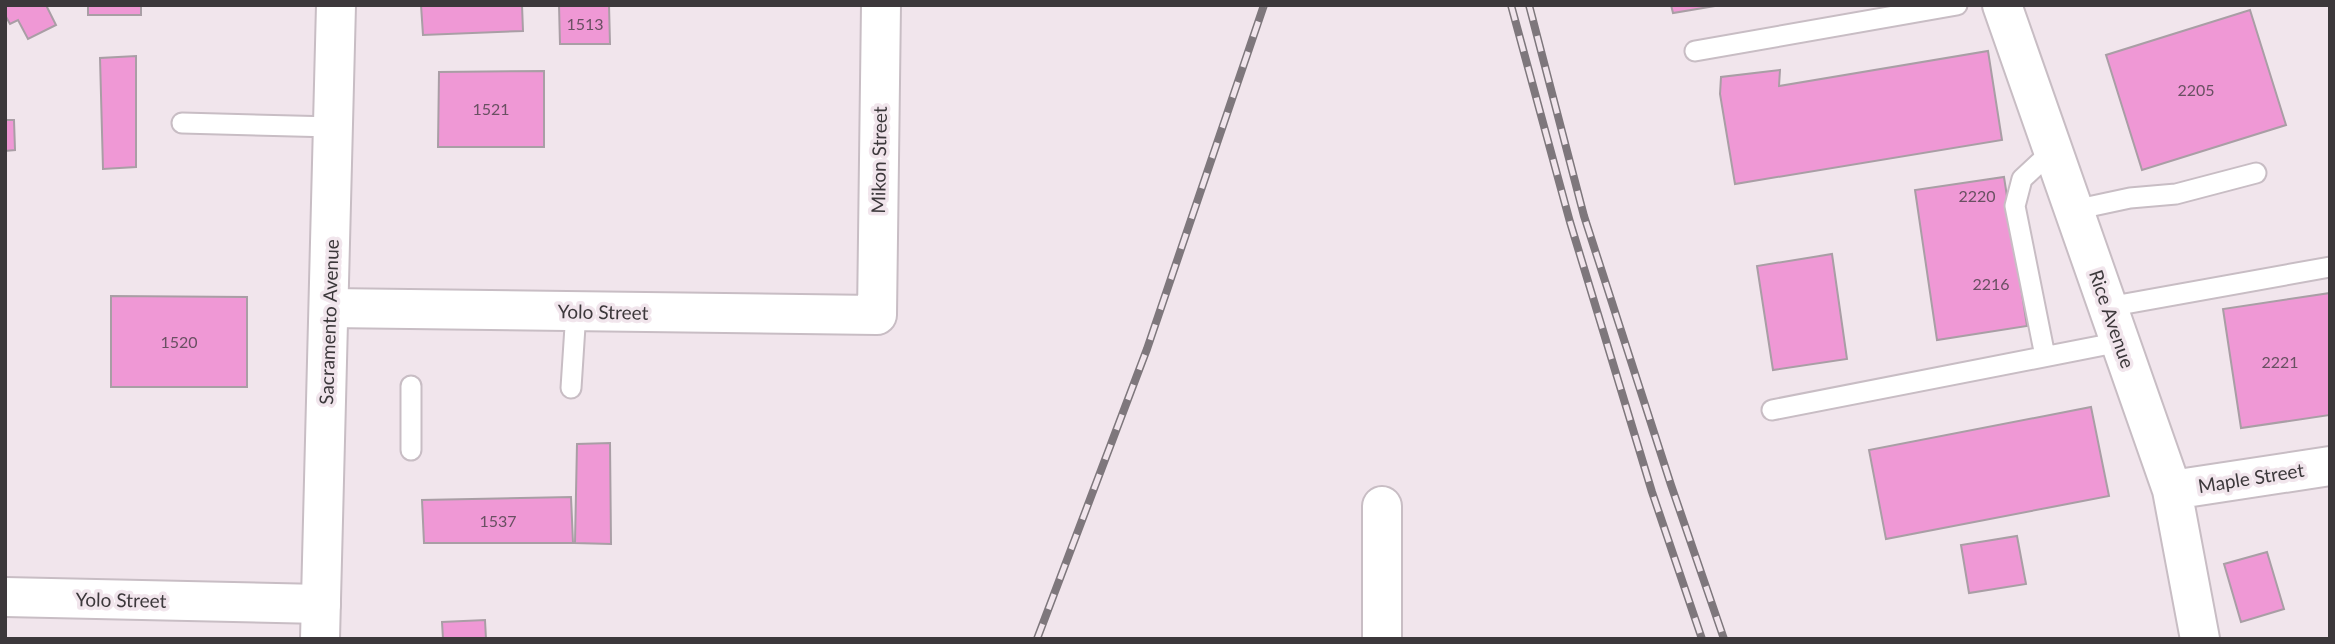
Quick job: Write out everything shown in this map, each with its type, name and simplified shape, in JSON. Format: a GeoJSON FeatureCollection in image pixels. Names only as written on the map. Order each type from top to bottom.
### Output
{"type":"FeatureCollection","features":[{"type":"Feature","properties":{"kind":"street","name":"Sacramento Avenue"},"geometry":{"type":"LineString","coordinates":[[321,621],[336,5]]}},
{"type":"Feature","properties":{"kind":"street","name":"Mikon Street"},"geometry":{"type":"LineString","coordinates":[[877,315],[881,5]]}},
{"type":"Feature","properties":{"kind":"street","name":"Rice Avenue"},"geometry":{"type":"LineString","coordinates":[[2002,5],[2172,490],[2200,639]]}},
{"type":"Feature","properties":{"kind":"street","name":"Yolo Street"},"geometry":{"type":"LineString","coordinates":[[329,308],[877,315]]}},
{"type":"Feature","properties":{"kind":"street","name":"Maple Street"},"geometry":{"type":"LineString","coordinates":[[2172,490],[2330,466]]}},
{"type":"Feature","properties":{"kind":"street"},"geometry":{"type":"LineString","coordinates":[[1382,506],[1382,639]]}},
{"type":"Feature","properties":{"kind":"street","name":"Yolo Street"},"geometry":{"type":"LineString","coordinates":[[5,597],[321,621]]}},
{"type":"Feature","properties":{"kind":"lane"},"geometry":{"type":"LineString","coordinates":[[1695,51],[1957,5]]}},
{"type":"Feature","properties":{"kind":"lane"},"geometry":{"type":"LineString","coordinates":[[182,123],[334,127]]}},
{"type":"Feature","properties":{"kind":"lane"},"geometry":{"type":"LineString","coordinates":[[2045,356],[2015,205],[2022,179],[2053,150]]}},
{"type":"Feature","properties":{"kind":"lane"},"geometry":{"type":"LineString","coordinates":[[2074,210],[2130,198],[2176,194],[2256,173]]}},
{"type":"Feature","properties":{"kind":"lane"},"geometry":{"type":"LineString","coordinates":[[1772,410],[2045,356],[2114,324],[2330,268]]}},
{"type":"Feature","properties":{"kind":"lane"},"geometry":{"type":"LineString","coordinates":[[571,388],[576,311]]}},
{"type":"Feature","properties":{"kind":"lane"},"geometry":{"type":"LineString","coordinates":[[411,386],[411,450]]}},
{"type":"Feature","properties":{"kind":"building"},"geometry":{"type":"Polygon","coordinates":[[[5,5],[46,5],[56,25],[28,39],[18,20],[10,24],[5,15],[5,5]]]}},
{"type":"Feature","properties":{"kind":"building"},"geometry":{"type":"Polygon","coordinates":[[[88,5],[141,5],[141,15],[88,15],[88,5]]]}},
{"type":"Feature","properties":{"kind":"building"},"geometry":{"type":"Polygon","coordinates":[[[421,5],[522,5],[523,31],[423,35],[421,5]]]}},
{"type":"Feature","properties":{"kind":"building"},"geometry":{"type":"Polygon","coordinates":[[[559,5],[609,5],[610,44],[560,44],[559,5]]]}},
{"type":"Feature","properties":{"kind":"building"},"geometry":{"type":"Polygon","coordinates":[[[1671,5],[1721,5],[1673,13],[1671,5]]]}},
{"type":"Feature","properties":{"kind":"building"},"geometry":{"type":"Polygon","coordinates":[[[2250,10],[2286,125],[2142,170],[2106,55],[2250,10]]]}},
{"type":"Feature","properties":{"kind":"building"},"geometry":{"type":"Polygon","coordinates":[[[1988,51],[2002,140],[1735,184],[1720,94],[1721,77],[1780,70],[1779,86],[1988,51]]]}},
{"type":"Feature","properties":{"kind":"building"},"geometry":{"type":"Polygon","coordinates":[[[136,56],[136,167],[103,169],[100,58],[136,56]]]}},
{"type":"Feature","properties":{"kind":"building"},"geometry":{"type":"Polygon","coordinates":[[[544,71],[544,147],[438,147],[439,72],[544,71]]]}},
{"type":"Feature","properties":{"kind":"building"},"geometry":{"type":"Polygon","coordinates":[[[5,120],[14,120],[15,150],[5,151],[5,120]]]}},
{"type":"Feature","properties":{"kind":"building"},"geometry":{"type":"Polygon","coordinates":[[[2004,177],[2027,326],[1937,340],[1915,190],[2004,177]]]}},
{"type":"Feature","properties":{"kind":"building"},"geometry":{"type":"Polygon","coordinates":[[[1832,254],[1847,359],[1773,370],[1757,266],[1832,254]]]}},
{"type":"Feature","properties":{"kind":"building"},"geometry":{"type":"Polygon","coordinates":[[[2330,293],[2330,415],[2241,428],[2223,309],[2330,293]]]}},
{"type":"Feature","properties":{"kind":"building"},"geometry":{"type":"Polygon","coordinates":[[[111,296],[247,297],[247,387],[111,387],[111,296]]]}},
{"type":"Feature","properties":{"kind":"building"},"geometry":{"type":"Polygon","coordinates":[[[2091,407],[2109,496],[1886,539],[1869,450],[2091,407]]]}},
{"type":"Feature","properties":{"kind":"building"},"geometry":{"type":"Polygon","coordinates":[[[610,443],[611,544],[575,543],[577,444],[610,443]]]}},
{"type":"Feature","properties":{"kind":"building"},"geometry":{"type":"Polygon","coordinates":[[[571,497],[573,543],[424,543],[422,500],[571,497]]]}},
{"type":"Feature","properties":{"kind":"building"},"geometry":{"type":"Polygon","coordinates":[[[2017,536],[2026,584],[1969,593],[1961,545],[2017,536]]]}},
{"type":"Feature","properties":{"kind":"building"},"geometry":{"type":"Polygon","coordinates":[[[2267,552],[2284,609],[2241,622],[2224,564],[2267,552]]]}},
{"type":"Feature","properties":{"kind":"building"},"geometry":{"type":"Polygon","coordinates":[[[485,620],[486,639],[443,639],[442,622],[485,620]]]}},
{"type":"Feature","properties":{"kind":"railway"},"geometry":{"type":"LineString","coordinates":[[1037,639],[1147,349],[1264,5]]}},
{"type":"Feature","properties":{"kind":"railway"},"geometry":{"type":"LineString","coordinates":[[1511,5],[1570,222],[1652,492],[1702,639]]}},
{"type":"Feature","properties":{"kind":"railway"},"geometry":{"type":"LineString","coordinates":[[1529,5],[1584,216],[1724,639]]}}]}
